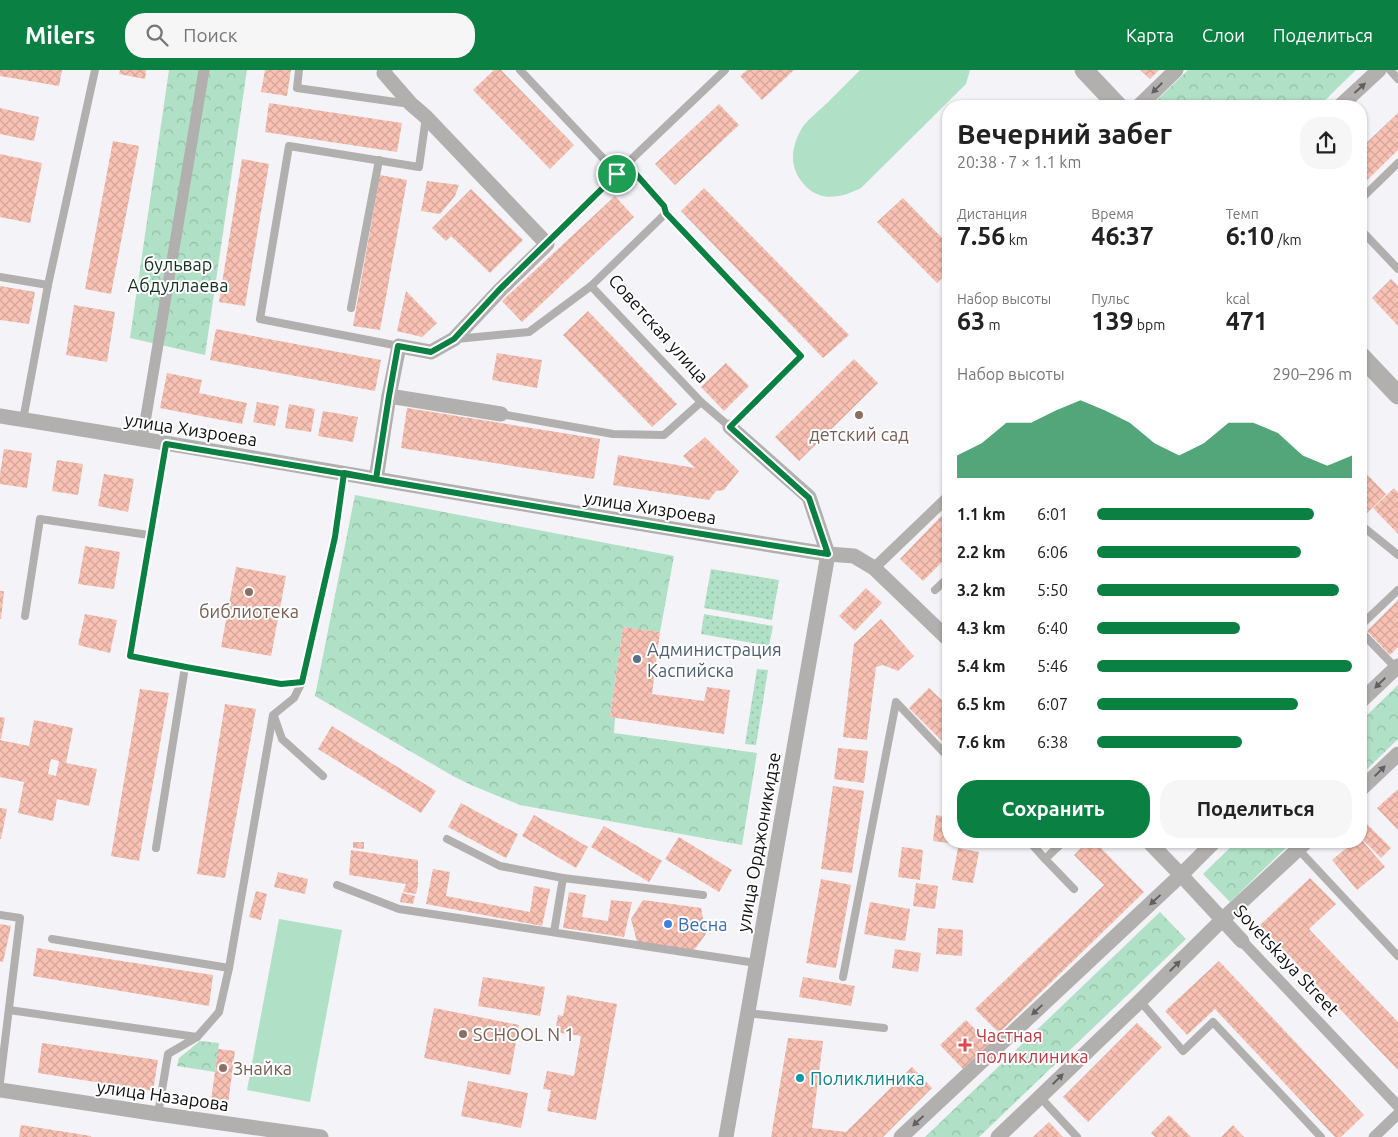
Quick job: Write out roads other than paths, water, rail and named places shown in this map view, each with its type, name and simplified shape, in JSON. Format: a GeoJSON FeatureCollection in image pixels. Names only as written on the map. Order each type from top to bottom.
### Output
{"type":"FeatureCollection","features":[{"type":"Feature","properties":{"kind":"street"},"geometry":{"type":"LineString","coordinates":[[142,440],[204,70]]}},
{"type":"Feature","properties":{"kind":"street"},"geometry":{"type":"LineString","coordinates":[[376,479],[398,346],[431,352],[454,339],[500,289],[547,244],[411,104],[384,73],[384,70]]}},
{"type":"Feature","properties":{"kind":"street"},"geometry":{"type":"LineString","coordinates":[[1084,70],[1112,100]]}},
{"type":"Feature","properties":{"kind":"street"},"geometry":{"type":"LineString","coordinates":[[1145,100],[1176,70]]}},
{"type":"Feature","properties":{"kind":"street"},"geometry":{"type":"LineString","coordinates":[[1347,100],[1380,70]]}},
{"type":"Feature","properties":{"kind":"street"},"geometry":{"type":"LineString","coordinates":[[1367,362],[1398,395]]}},
{"type":"Feature","properties":{"kind":"street"},"geometry":{"type":"LineString","coordinates":[[389,396],[501,414]]}},
{"type":"Feature","properties":{"kind":"street","name":"улица Хизроева"},"geometry":{"type":"LineString","coordinates":[[0,416],[344,473],[562,512],[828,554],[854,556],[874,568],[942,633]]}},
{"type":"Feature","properties":{"kind":"street"},"geometry":{"type":"LineString","coordinates":[[730,427],[809,498],[828,554]]}},
{"type":"Feature","properties":{"kind":"street"},"geometry":{"type":"LineString","coordinates":[[874,568],[942,503]]}},
{"type":"Feature","properties":{"kind":"street","name":"улица Орджоникидзе"},"geometry":{"type":"LineString","coordinates":[[726,1137],[828,554]]}},
{"type":"Feature","properties":{"kind":"street"},"geometry":{"type":"LineString","coordinates":[[1367,694],[1397,667]]}},
{"type":"Feature","properties":{"kind":"street"},"geometry":{"type":"LineString","coordinates":[[1367,783],[1398,754]]}},
{"type":"Feature","properties":{"kind":"street","name":"Sovetskaya Street"},"geometry":{"type":"LineString","coordinates":[[1155,848],[1398,1106]]}},
{"type":"Feature","properties":{"kind":"street"},"geometry":{"type":"LineString","coordinates":[[901,1137],[1209,848]]}},
{"type":"Feature","properties":{"kind":"street"},"geometry":{"type":"LineString","coordinates":[[998,1137],[1299,848]]}},
{"type":"Feature","properties":{"kind":"street","name":"улица Назарова"},"geometry":{"type":"LineString","coordinates":[[0,1090],[320,1137]]}},
{"type":"Feature","properties":{"kind":"street"},"geometry":{"type":"LineString","coordinates":[[1374,1137],[1398,1114]]}},
{"type":"Feature","properties":{"kind":"lane"},"geometry":{"type":"LineString","coordinates":[[23,420],[48,285],[95,70]]}},
{"type":"Feature","properties":{"kind":"lane"},"geometry":{"type":"LineString","coordinates":[[300,70],[297,88],[411,104]]}},
{"type":"Feature","properties":{"kind":"lane"},"geometry":{"type":"LineString","coordinates":[[520,70],[617,174]]}},
{"type":"Feature","properties":{"kind":"lane"},"geometry":{"type":"LineString","coordinates":[[547,244],[725,70]]}},
{"type":"Feature","properties":{"kind":"lane"},"geometry":{"type":"LineString","coordinates":[[1390,70],[1398,79]]}},
{"type":"Feature","properties":{"kind":"lane"},"geometry":{"type":"LineString","coordinates":[[398,346],[260,319],[289,146],[419,167],[426,118]]}},
{"type":"Feature","properties":{"kind":"lane"},"geometry":{"type":"LineString","coordinates":[[352,308],[378,160]]}},
{"type":"Feature","properties":{"kind":"lane"},"geometry":{"type":"LineString","coordinates":[[1367,193],[1398,163]]}},
{"type":"Feature","properties":{"kind":"lane"},"geometry":{"type":"LineString","coordinates":[[627,164],[664,206],[666,213],[801,356],[730,427],[701,402]]}},
{"type":"Feature","properties":{"kind":"lane","name":"Советская улица"},"geometry":{"type":"LineString","coordinates":[[501,414],[613,434],[664,435],[701,402],[591,286],[666,213]]}},
{"type":"Feature","properties":{"kind":"lane"},"geometry":{"type":"LineString","coordinates":[[1367,236],[1398,269]]}},
{"type":"Feature","properties":{"kind":"lane"},"geometry":{"type":"LineString","coordinates":[[0,277],[48,285]]}},
{"type":"Feature","properties":{"kind":"lane"},"geometry":{"type":"LineString","coordinates":[[454,339],[529,332],[591,286]]}},
{"type":"Feature","properties":{"kind":"lane"},"geometry":{"type":"LineString","coordinates":[[166,444],[149,535],[130,656],[281,684],[302,682]]}},
{"type":"Feature","properties":{"kind":"lane"},"geometry":{"type":"LineString","coordinates":[[158,1114],[168,1054],[197,1037],[219,1012],[273,714],[294,698],[302,682],[335,537],[344,473]]}},
{"type":"Feature","properties":{"kind":"lane"},"geometry":{"type":"LineString","coordinates":[[25,616],[40,519],[149,535]]}},
{"type":"Feature","properties":{"kind":"lane"},"geometry":{"type":"LineString","coordinates":[[1367,530],[1398,555]]}},
{"type":"Feature","properties":{"kind":"lane"},"geometry":{"type":"LineString","coordinates":[[936,590],[942,584]]}},
{"type":"Feature","properties":{"kind":"lane"},"geometry":{"type":"LineString","coordinates":[[1367,619],[1398,590]]}},
{"type":"Feature","properties":{"kind":"lane"},"geometry":{"type":"LineString","coordinates":[[1367,638],[1397,667]]}},
{"type":"Feature","properties":{"kind":"lane"},"geometry":{"type":"LineString","coordinates":[[156,848],[186,667]]}},
{"type":"Feature","properties":{"kind":"lane"},"geometry":{"type":"LineString","coordinates":[[843,977],[896,702],[942,751]]}},
{"type":"Feature","properties":{"kind":"lane"},"geometry":{"type":"LineString","coordinates":[[273,714],[282,739],[323,776]]}},
{"type":"Feature","properties":{"kind":"lane"},"geometry":{"type":"LineString","coordinates":[[447,839],[500,866],[563,878],[704,895]]}},
{"type":"Feature","properties":{"kind":"lane"},"geometry":{"type":"LineString","coordinates":[[1036,848],[1074,889]]}},
{"type":"Feature","properties":{"kind":"lane"},"geometry":{"type":"LineString","coordinates":[[1046,859],[1057,848]]}},
{"type":"Feature","properties":{"kind":"lane"},"geometry":{"type":"LineString","coordinates":[[1305,848],[1398,956]]}},
{"type":"Feature","properties":{"kind":"lane"},"geometry":{"type":"LineString","coordinates":[[554,932],[563,878]]}},
{"type":"Feature","properties":{"kind":"lane"},"geometry":{"type":"LineString","coordinates":[[337,885],[399,909],[756,963]]}},
{"type":"Feature","properties":{"kind":"lane"},"geometry":{"type":"LineString","coordinates":[[0,915],[20,918],[0,1082]]}},
{"type":"Feature","properties":{"kind":"lane"},"geometry":{"type":"LineString","coordinates":[[52,939],[228,968]]}},
{"type":"Feature","properties":{"kind":"lane"},"geometry":{"type":"LineString","coordinates":[[1140,1001],[1183,1051],[1213,1022],[1321,1137]]}},
{"type":"Feature","properties":{"kind":"lane"},"geometry":{"type":"LineString","coordinates":[[9,1010],[197,1037]]}},
{"type":"Feature","properties":{"kind":"lane"},"geometry":{"type":"LineString","coordinates":[[747,1013],[884,1028]]}},
{"type":"Feature","properties":{"kind":"lane"},"geometry":{"type":"LineString","coordinates":[[1040,1097],[1077,1137]]}},
{"type":"Feature","properties":{"kind":"place","name":"детский сад"},"geometry":{"type":"Point","coordinates":[859,415]}},
{"type":"Feature","properties":{"kind":"place","name":"библиотека"},"geometry":{"type":"Point","coordinates":[249,592]}},
{"type":"Feature","properties":{"kind":"place","name":"Администрация Каспийска"},"geometry":{"type":"Point","coordinates":[637,659]}},
{"type":"Feature","properties":{"kind":"place","name":"Весна"},"geometry":{"type":"Point","coordinates":[668,924]}},
{"type":"Feature","properties":{"kind":"place","name":"SCHOOL N 1"},"geometry":{"type":"Point","coordinates":[463,1034]}},
{"type":"Feature","properties":{"kind":"place","name":"Частная поликлиника"},"geometry":{"type":"Point","coordinates":[965,1045]}},
{"type":"Feature","properties":{"kind":"place","name":"Знайка"},"geometry":{"type":"Point","coordinates":[223,1068]}},
{"type":"Feature","properties":{"kind":"place","name":"Поликлиника"},"geometry":{"type":"Point","coordinates":[800,1078]}},
{"type":"Feature","properties":{"kind":"park label","name":"бульвар Абдуллаева"},"geometry":{"type":"Point","coordinates":[178,274]}}]}
